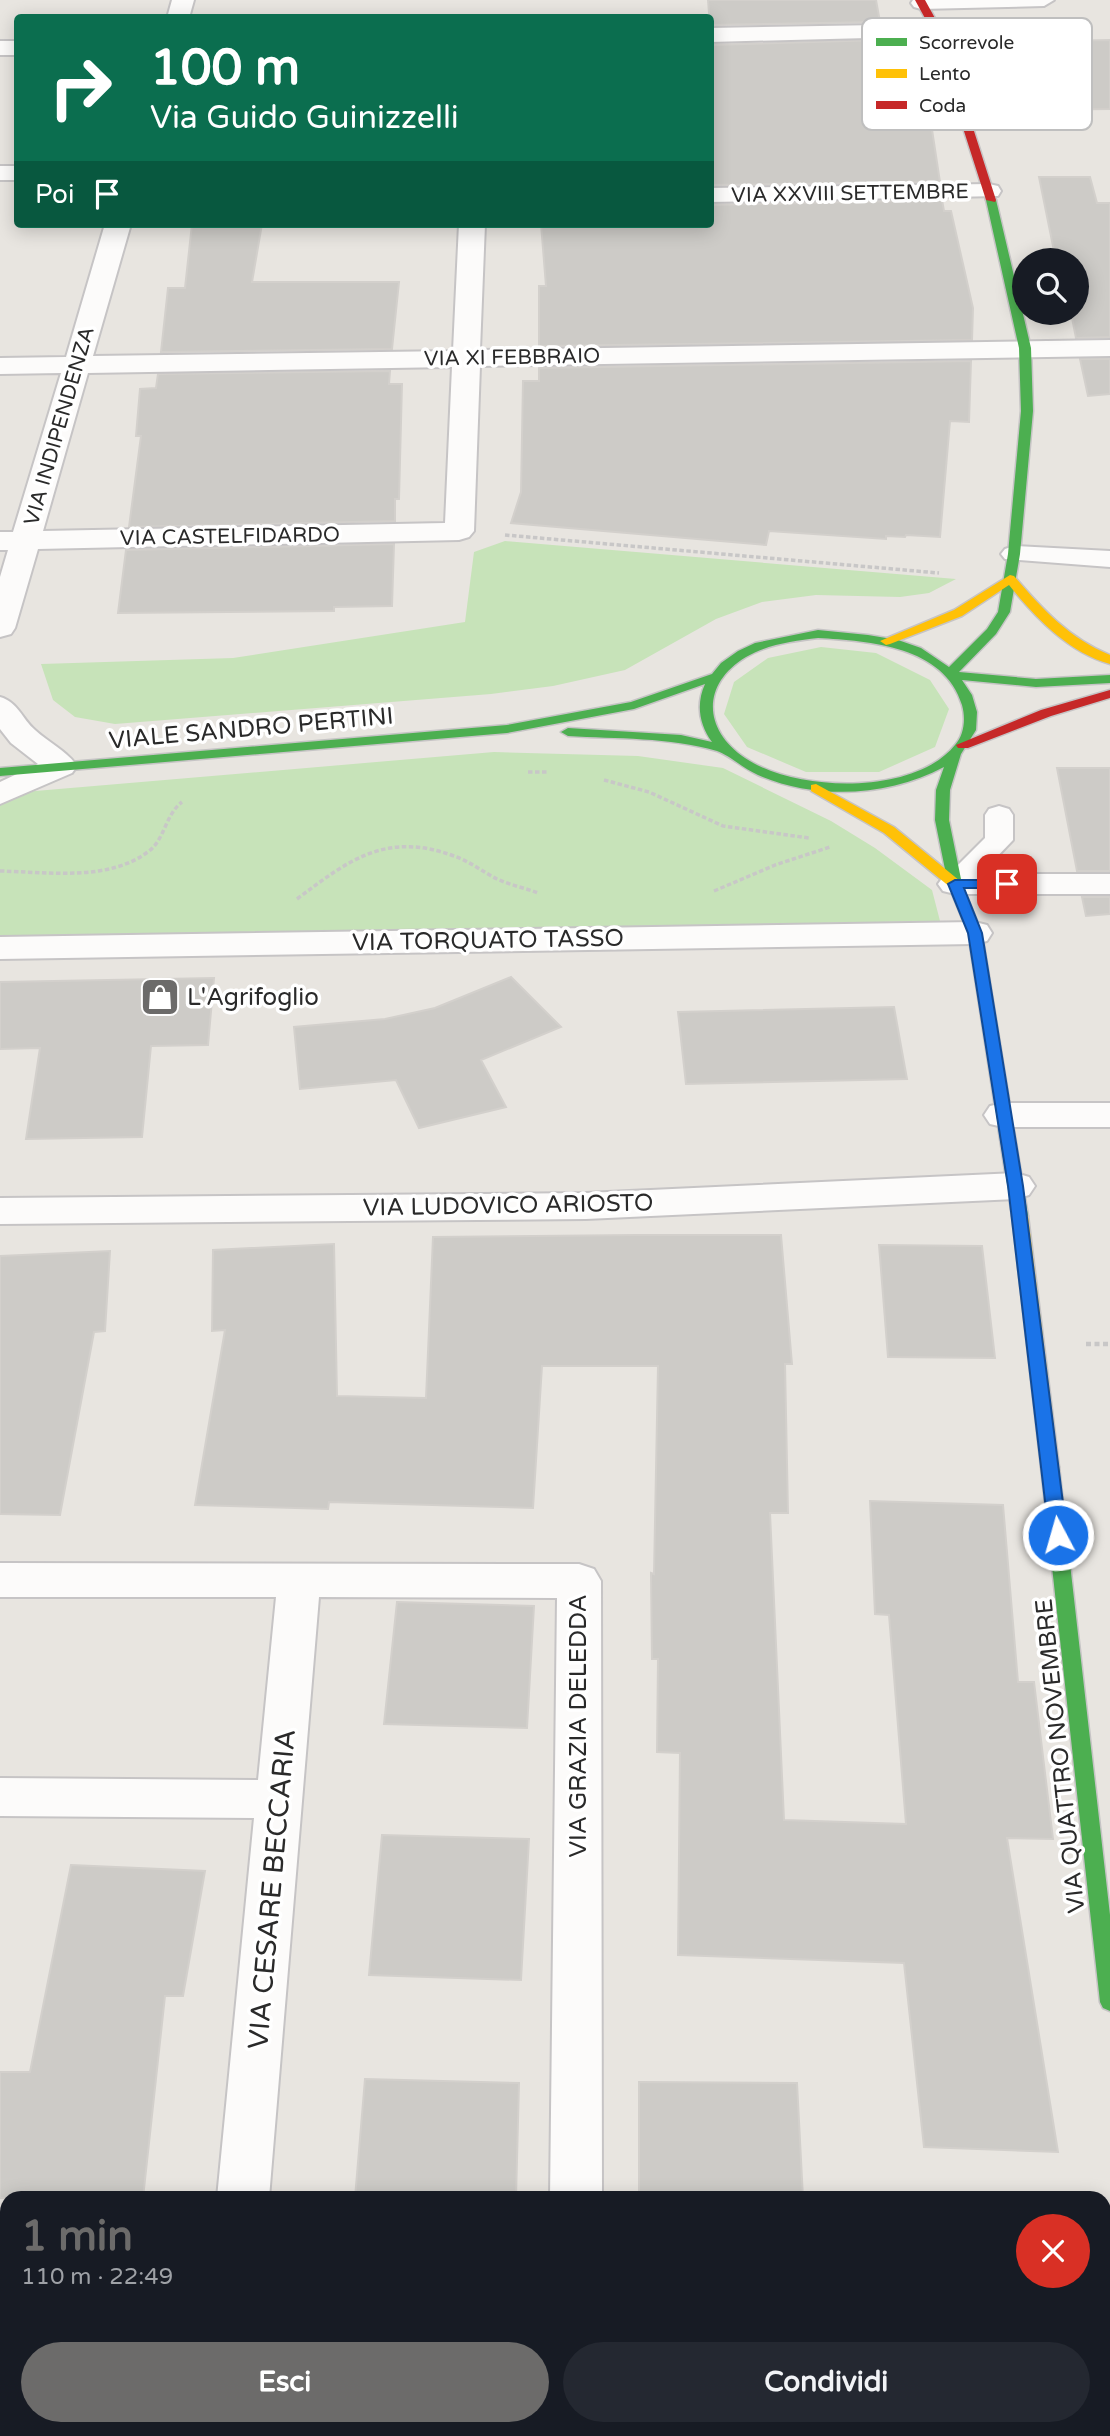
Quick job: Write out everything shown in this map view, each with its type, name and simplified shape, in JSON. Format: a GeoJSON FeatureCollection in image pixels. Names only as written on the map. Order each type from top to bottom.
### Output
{"type":"FeatureCollection","features":[{"type":"Feature","properties":{"kind":"street"},"geometry":{"type":"LineString","coordinates":[[920,1],[930,18]]}},
{"type":"Feature","properties":{"kind":"street"},"geometry":{"type":"LineString","coordinates":[[714,35],[862,32]]}},
{"type":"Feature","properties":{"kind":"street"},"geometry":{"type":"LineString","coordinates":[[952,674],[992,631],[1004,612],[1012,567],[1027,411],[1025,348],[989,191],[969,130]]}},
{"type":"Feature","properties":{"kind":"street","name":"VIA XXVIII SETTEMBRE"},"geometry":{"type":"LineString","coordinates":[[714,195],[989,191]]}},
{"type":"Feature","properties":{"kind":"street","name":"VIA INDIPENDENZA"},"geometry":{"type":"LineString","coordinates":[[0,628],[13,540],[76,364],[117,228]]}},
{"type":"Feature","properties":{"kind":"street"},"geometry":{"type":"LineString","coordinates":[[459,531],[472,228]]}},
{"type":"Feature","properties":{"kind":"street","name":"VIA XI FEBBRAIO"},"geometry":{"type":"LineString","coordinates":[[0,366],[1110,348]]}},
{"type":"Feature","properties":{"kind":"street","name":"VIA CASTELFIDARDO"},"geometry":{"type":"LineString","coordinates":[[13,540],[459,531]]}},
{"type":"Feature","properties":{"kind":"street"},"geometry":{"type":"LineString","coordinates":[[886,641],[958,613],[1012,567]]}},
{"type":"Feature","properties":{"kind":"street"},"geometry":{"type":"LineString","coordinates":[[1012,567],[1032,607],[1060,633],[1110,660]]}},
{"type":"Feature","properties":{"kind":"street","name":"VIALE SANDRO PERTINI"},"geometry":{"type":"LineString","coordinates":[[725,749],[707,725],[703,700],[714,677],[731,660],[756,647],[785,638],[830,635],[886,641],[922,654],[952,674],[970,698],[973,722],[959,750]]}},
{"type":"Feature","properties":{"kind":"street","name":"VIALE SANDRO PERTINI"},"geometry":{"type":"LineString","coordinates":[[952,674],[1036,683],[1110,679]]}},
{"type":"Feature","properties":{"kind":"street","name":"VIALE SANDRO PERTINI"},"geometry":{"type":"LineString","coordinates":[[0,772],[507,729],[634,705],[714,677]]}},
{"type":"Feature","properties":{"kind":"street","name":"VIALE SANDRO PERTINI"},"geometry":{"type":"LineString","coordinates":[[507,729],[681,739],[725,749],[763,772],[812,786],[854,788],[894,783],[929,772],[959,750],[1046,713],[1110,694]]}},
{"type":"Feature","properties":{"kind":"street"},"geometry":{"type":"LineString","coordinates":[[0,707],[22,736],[61,766],[0,794]]}},
{"type":"Feature","properties":{"kind":"street","name":"VIA QUATTRO NOVEMBRE"},"geometry":{"type":"LineString","coordinates":[[959,750],[943,790],[942,820],[955,884],[975,933],[1016,1186],[1110,2002]]}},
{"type":"Feature","properties":{"kind":"street"},"geometry":{"type":"LineString","coordinates":[[812,786],[889,830],[955,884],[1110,884]]}},
{"type":"Feature","properties":{"kind":"street","name":"VIA TORQUATO TASSO"},"geometry":{"type":"LineString","coordinates":[[0,948],[975,933]]}},
{"type":"Feature","properties":{"kind":"street"},"geometry":{"type":"LineString","coordinates":[[1003,1115],[1110,1115]]}},
{"type":"Feature","properties":{"kind":"street","name":"VIA LUDOVICO ARIOSTO"},"geometry":{"type":"LineString","coordinates":[[0,1211],[586,1206],[1016,1186]]}},
{"type":"Feature","properties":{"kind":"street","name":"VIA GRAZIA DELEDDA"},"geometry":{"type":"LineString","coordinates":[[0,1580],[579,1581],[576,2191]]}},
{"type":"Feature","properties":{"kind":"street","name":"VIA CESARE BECCARIA"},"geometry":{"type":"LineString","coordinates":[[244,2191],[299,1581]]}},
{"type":"Feature","properties":{"kind":"street"},"geometry":{"type":"LineString","coordinates":[[0,1797],[279,1799]]}},
{"type":"Feature","properties":{"kind":"lane"},"geometry":{"type":"LineString","coordinates":[[920,1],[1044,0]]}},
{"type":"Feature","properties":{"kind":"lane"},"geometry":{"type":"LineString","coordinates":[[1012,567],[1110,559]]}},
{"type":"Feature","properties":{"kind":"lane"},"geometry":{"type":"LineString","coordinates":[[955,884],[999,840],[999,816]]}},
{"type":"Feature","properties":{"kind":"path"},"geometry":{"type":"LineString","coordinates":[[459,531],[1012,567]]}},
{"type":"Feature","properties":{"kind":"path"},"geometry":{"type":"LineString","coordinates":[[526,772],[551,773]]}},
{"type":"Feature","properties":{"kind":"path"},"geometry":{"type":"LineString","coordinates":[[601,780],[649,792],[723,826],[817,839]]}},
{"type":"Feature","properties":{"kind":"path"},"geometry":{"type":"LineString","coordinates":[[0,871],[84,871],[125,864],[151,849],[178,803],[188,800]]}},
{"type":"Feature","properties":{"kind":"path"},"geometry":{"type":"LineString","coordinates":[[704,892],[716,890],[775,865],[833,846]]}},
{"type":"Feature","properties":{"kind":"path"},"geometry":{"type":"LineString","coordinates":[[285,904],[298,899],[345,863],[377,850],[418,848],[455,856],[500,880],[537,893],[549,894]]}},
{"type":"Feature","properties":{"kind":"path"},"geometry":{"type":"LineString","coordinates":[[1097,1344],[1110,1344]]}},
{"type":"Feature","properties":{"kind":"green space"},"geometry":{"type":"Polygon","coordinates":[[[505,541],[956,579],[929,593],[900,597],[816,595],[762,602],[716,619],[625,670],[553,686],[491,694],[115,724],[75,717],[53,700],[41,664],[233,658],[465,622],[474,552],[505,541]]]}},
{"type":"Feature","properties":{"kind":"green space"},"geometry":{"type":"Polygon","coordinates":[[[821,647],[876,653],[930,680],[949,709],[935,747],[879,772],[806,772],[747,747],[724,714],[734,682],[768,658],[821,647]]]}},
{"type":"Feature","properties":{"kind":"green space"},"geometry":{"type":"Polygon","coordinates":[[[494,752],[638,756],[723,768],[831,821],[875,848],[932,890],[940,921],[0,937],[0,794],[494,752]]]}},
{"type":"Feature","properties":{"kind":"building"},"geometry":{"type":"Polygon","coordinates":[[[708,0],[876,0],[879,18],[862,18],[862,22],[714,25],[714,14],[709,14],[708,0]]]}},
{"type":"Feature","properties":{"kind":"building"},"geometry":{"type":"Polygon","coordinates":[[[1092,40],[1110,40],[1110,109],[1092,109],[1092,40]]]}},
{"type":"Feature","properties":{"kind":"building"},"geometry":{"type":"Polygon","coordinates":[[[862,41],[862,130],[932,130],[940,182],[714,185],[714,45],[862,41]]]}},
{"type":"Feature","properties":{"kind":"building"},"geometry":{"type":"Polygon","coordinates":[[[1039,177],[1090,177],[1097,203],[1110,203],[1110,337],[1076,338],[1073,325],[1089,325],[1089,248],[1053,248],[1039,177]]]}},
{"type":"Feature","properties":{"kind":"building"},"geometry":{"type":"Polygon","coordinates":[[[942,200],[944,211],[951,211],[973,308],[972,340],[539,346],[539,286],[546,286],[541,228],[714,228],[714,205],[942,200]]]}},
{"type":"Feature","properties":{"kind":"building"},"geometry":{"type":"Polygon","coordinates":[[[192,228],[261,228],[252,282],[399,282],[392,349],[161,352],[168,288],[185,288],[192,228]]]}},
{"type":"Feature","properties":{"kind":"building"},"geometry":{"type":"Polygon","coordinates":[[[1080,359],[1110,359],[1110,394],[1088,396],[1080,359]]]}},
{"type":"Feature","properties":{"kind":"building"},"geometry":{"type":"Polygon","coordinates":[[[971,361],[969,422],[950,421],[940,537],[906,535],[886,536],[886,539],[769,531],[766,545],[511,523],[521,492],[523,381],[539,381],[539,368],[971,361]]]}},
{"type":"Feature","properties":{"kind":"building"},"geometry":{"type":"Polygon","coordinates":[[[390,371],[389,384],[402,384],[399,499],[395,499],[395,521],[129,527],[141,436],[136,436],[140,389],[156,388],[158,374],[390,371]]]}},
{"type":"Feature","properties":{"kind":"building"},"geometry":{"type":"Polygon","coordinates":[[[394,544],[392,606],[334,607],[334,611],[118,613],[126,550],[394,544]]]}},
{"type":"Feature","properties":{"kind":"building"},"geometry":{"type":"Polygon","coordinates":[[[1057,768],[1110,768],[1110,871],[1077,871],[1057,768]]]}},
{"type":"Feature","properties":{"kind":"building"},"geometry":{"type":"Polygon","coordinates":[[[1082,897],[1110,897],[1110,914],[1086,916],[1082,897]]]}},
{"type":"Feature","properties":{"kind":"building"},"geometry":{"type":"Polygon","coordinates":[[[511,977],[561,1027],[481,1060],[506,1107],[419,1128],[396,1080],[300,1089],[294,1027],[385,1019],[435,1008],[511,977]]]}},
{"type":"Feature","properties":{"kind":"building"},"geometry":{"type":"Polygon","coordinates":[[[214,978],[208,1045],[151,1046],[142,1137],[26,1139],[40,1048],[0,1049],[0,982],[214,978]]]}},
{"type":"Feature","properties":{"kind":"building"},"geometry":{"type":"Polygon","coordinates":[[[894,1007],[907,1079],[686,1084],[678,1012],[894,1007]]]}},
{"type":"Feature","properties":{"kind":"building"},"geometry":{"type":"Polygon","coordinates":[[[781,1235],[792,1364],[785,1364],[788,1513],[770,1513],[784,1820],[906,1824],[889,1615],[875,1614],[870,1501],[1003,1505],[1018,1682],[1034,1682],[1053,1839],[1007,1838],[1058,2152],[924,2147],[904,1963],[678,1955],[680,1753],[657,1752],[658,1659],[652,1659],[651,1573],[654,1574],[658,1366],[542,1366],[533,1508],[329,1502],[328,1509],[195,1505],[225,1330],[212,1331],[213,1250],[334,1244],[337,1396],[426,1398],[433,1237],[781,1235]]]}},
{"type":"Feature","properties":{"kind":"building"},"geometry":{"type":"Polygon","coordinates":[[[879,1245],[982,1246],[995,1358],[888,1357],[879,1245]]]}},
{"type":"Feature","properties":{"kind":"building"},"geometry":{"type":"Polygon","coordinates":[[[110,1251],[105,1331],[94,1332],[60,1515],[0,1514],[0,1256],[110,1251]]]}},
{"type":"Feature","properties":{"kind":"building"},"geometry":{"type":"Polygon","coordinates":[[[397,1602],[534,1606],[527,1728],[384,1724],[397,1602]]]}},
{"type":"Feature","properties":{"kind":"building"},"geometry":{"type":"Polygon","coordinates":[[[382,1835],[529,1839],[521,1980],[369,1975],[382,1835]]]}},
{"type":"Feature","properties":{"kind":"building"},"geometry":{"type":"Polygon","coordinates":[[[71,1865],[205,1871],[183,1996],[165,1996],[144,2191],[0,2191],[0,2072],[30,2072],[71,1865]]]}},
{"type":"Feature","properties":{"kind":"building"},"geometry":{"type":"Polygon","coordinates":[[[365,2079],[519,2083],[516,2191],[356,2191],[365,2079]]]}},
{"type":"Feature","properties":{"kind":"building"},"geometry":{"type":"Polygon","coordinates":[[[639,2082],[797,2083],[803,2191],[639,2191],[639,2082]]]}},
{"type":"Feature","properties":{"kind":"traffic: fast"},"geometry":{"type":"LineString","coordinates":[[951,672],[992,631],[1004,612],[1014,554],[1027,411],[1025,348],[991,200]]}},
{"type":"Feature","properties":{"kind":"traffic: fast"},"geometry":{"type":"LineString","coordinates":[[818,634],[881,640],[917,651],[938,663],[954,678],[965,695],[971,712],[970,730],[962,746],[946,761],[902,780],[879,785],[832,788],[808,785],[763,773],[727,751],[708,723],[708,693],[714,679],[742,654],[760,646],[818,634]]}},
{"type":"Feature","properties":{"kind":"traffic: fast"},"geometry":{"type":"LineString","coordinates":[[954,675],[1036,683],[1110,679]]}},
{"type":"Feature","properties":{"kind":"traffic: fast"},"geometry":{"type":"LineString","coordinates":[[0,772],[507,729],[634,705],[714,677]]}},
{"type":"Feature","properties":{"kind":"traffic: fast"},"geometry":{"type":"LineString","coordinates":[[568,732],[681,739],[725,749]]}},
{"type":"Feature","properties":{"kind":"traffic: fast"},"geometry":{"type":"LineString","coordinates":[[955,755],[943,790],[942,820],[955,884],[975,933],[1020,1216]]}},
{"type":"Feature","properties":{"kind":"traffic: fast"},"geometry":{"type":"LineString","coordinates":[[1050,1467],[1110,2002]]}},
{"type":"Feature","properties":{"kind":"traffic: slow"},"geometry":{"type":"LineString","coordinates":[[1010,579],[1054,627],[1080,646],[1110,660]]}},
{"type":"Feature","properties":{"kind":"traffic: slow"},"geometry":{"type":"LineString","coordinates":[[886,641],[958,613],[1010,579]]}},
{"type":"Feature","properties":{"kind":"traffic: slow"},"geometry":{"type":"LineString","coordinates":[[816,788],[889,830],[955,884]]}},
{"type":"Feature","properties":{"kind":"traffic: slow"},"geometry":{"type":"LineString","coordinates":[[1020,1216],[1050,1467]]}},
{"type":"Feature","properties":{"kind":"traffic: jam"},"geometry":{"type":"LineString","coordinates":[[920,0],[930,18]]}},
{"type":"Feature","properties":{"kind":"traffic: jam"},"geometry":{"type":"LineString","coordinates":[[969,130],[991,200]]}},
{"type":"Feature","properties":{"kind":"traffic: jam"},"geometry":{"type":"LineString","coordinates":[[963,745],[1046,713],[1110,694]]}},
{"type":"Feature","properties":{"kind":"place","name":"L'Agrifoglio"},"geometry":{"type":"Point","coordinates":[160,997]}},
{"type":"Feature","properties":{"kind":"route"},"geometry":{"type":"LineString","coordinates":[[1007,884],[955,884],[975,933],[1016,1186],[1058,1535]]}}]}
